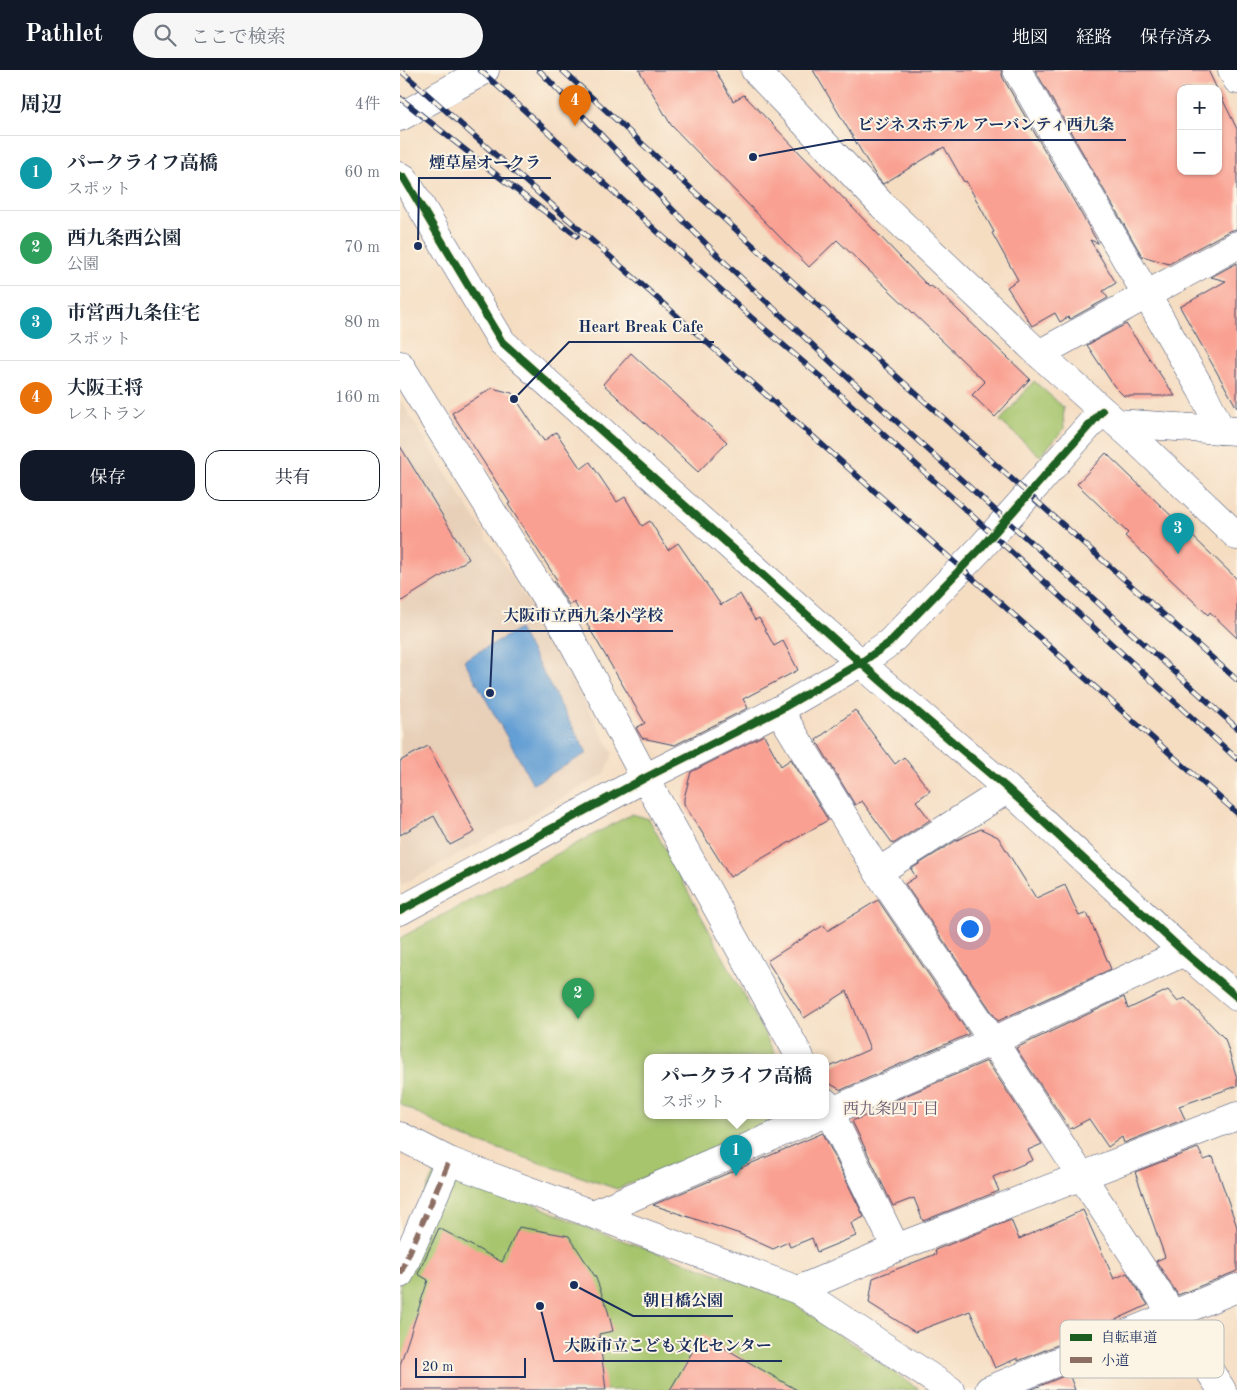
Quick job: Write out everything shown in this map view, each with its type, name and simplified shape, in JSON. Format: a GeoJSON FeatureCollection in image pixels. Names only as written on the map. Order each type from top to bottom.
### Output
{"type":"FeatureCollection","features":[{"type":"Feature","properties":{"kind":"street"},"geometry":{"type":"LineString","coordinates":[[400,116],[485,70]]}},
{"type":"Feature","properties":{"kind":"street"},"geometry":{"type":"LineString","coordinates":[[756,70],[882,205],[1038,354],[1237,536]]}},
{"type":"Feature","properties":{"kind":"street"},"geometry":{"type":"LineString","coordinates":[[1017,70],[1202,391],[1229,430]]}},
{"type":"Feature","properties":{"kind":"street"},"geometry":{"type":"LineString","coordinates":[[1232,70],[1237,80]]}},
{"type":"Feature","properties":{"kind":"street"},"geometry":{"type":"LineString","coordinates":[[400,176],[404,178],[502,342],[881,681],[1008,790],[1184,952],[1237,997]]}},
{"type":"Feature","properties":{"kind":"street"},"geometry":{"type":"LineString","coordinates":[[1038,354],[1237,245]]}},
{"type":"Feature","properties":{"kind":"street"},"geometry":{"type":"LineString","coordinates":[[400,365],[568,633],[645,778],[798,1054]]}},
{"type":"Feature","properties":{"kind":"street"},"geometry":{"type":"LineString","coordinates":[[400,911],[645,778],[778,710],[862,662],[889,643],[1109,417]]}},
{"type":"Feature","properties":{"kind":"street"},"geometry":{"type":"LineString","coordinates":[[1109,417],[1229,430]]}},
{"type":"Feature","properties":{"kind":"street"},"geometry":{"type":"LineString","coordinates":[[778,710],[878,872],[993,1041],[1176,1320]]}},
{"type":"Feature","properties":{"kind":"street"},"geometry":{"type":"LineString","coordinates":[[878,872],[1008,790]]}},
{"type":"Feature","properties":{"kind":"street"},"geometry":{"type":"LineString","coordinates":[[829,1108],[993,1041],[1184,952]]}},
{"type":"Feature","properties":{"kind":"street"},"geometry":{"type":"LineString","coordinates":[[798,1290],[896,1248],[1237,1116]]}},
{"type":"Feature","properties":{"kind":"street"},"geometry":{"type":"LineString","coordinates":[[829,1118],[896,1248]]}},
{"type":"Feature","properties":{"kind":"street"},"geometry":{"type":"LineString","coordinates":[[594,1214],[805,1119]]}},
{"type":"Feature","properties":{"kind":"street"},"geometry":{"type":"LineString","coordinates":[[400,1136],[448,1161],[798,1290],[950,1390]]}},
{"type":"Feature","properties":{"kind":"street"},"geometry":{"type":"LineString","coordinates":[[400,1274],[448,1161]]}},
{"type":"Feature","properties":{"kind":"street"},"geometry":{"type":"LineString","coordinates":[[1158,1320],[1237,1288]]}},
{"type":"Feature","properties":{"kind":"street"},"geometry":{"type":"LineString","coordinates":[[989,1390],[1060,1361]]}},
{"type":"Feature","properties":{"kind":"street"},"geometry":{"type":"LineString","coordinates":[[1214,1378],[1222,1390]]}},
{"type":"Feature","properties":{"kind":"street"},"geometry":{"type":"LineString","coordinates":[[1232,1390],[1237,1388]]}},
{"type":"Feature","properties":{"kind":"shaded area"},"geometry":{"type":"Polygon","coordinates":[[[400,400],[546,631],[613,754],[605,774],[400,886],[400,400]]]}},
{"type":"Feature","properties":{"kind":"green space"},"geometry":{"type":"Polygon","coordinates":[[[1034,381],[1063,407],[1064,429],[1040,456],[1000,421],[1034,381]]]}},
{"type":"Feature","properties":{"kind":"green space"},"geometry":{"type":"Polygon","coordinates":[[[632,814],[649,819],[775,1054],[644,1054],[644,1119],[780,1119],[617,1189],[458,1135],[400,1104],[400,938],[632,814]]]}},
{"type":"Feature","properties":{"kind":"green space"},"geometry":{"type":"Polygon","coordinates":[[[435,1171],[518,1197],[585,1227],[786,1298],[920,1390],[400,1390],[400,1247],[435,1171]]]}},
{"type":"Feature","properties":{"kind":"water"},"geometry":{"type":"Polygon","coordinates":[[[519,629],[587,753],[533,784],[464,660],[519,629]]]}},
{"type":"Feature","properties":{"kind":"building"},"geometry":{"type":"Polygon","coordinates":[[[639,70],[715,70],[733,101],[744,95],[929,287],[931,286],[938,291],[1030,379],[995,417],[972,395],[985,382],[837,240],[809,267],[671,125],[639,70]]]}},
{"type":"Feature","properties":{"kind":"building"},"geometry":{"type":"Polygon","coordinates":[[[813,70],[1001,70],[1003,78],[1098,243],[1090,240],[1116,283],[1103,291],[1108,298],[1070,319],[1068,317],[1060,322],[1055,313],[1032,326],[1007,287],[1018,280],[966,181],[964,182],[944,147],[883,184],[876,176],[813,70]]]}},
{"type":"Feature","properties":{"kind":"building"},"geometry":{"type":"Polygon","coordinates":[[[1035,70],[1208,70],[1215,85],[1177,85],[1177,175],[1222,175],[1222,98],[1237,129],[1237,229],[1229,231],[1169,264],[1142,256],[1035,70]]]}},
{"type":"Feature","properties":{"kind":"building"},"geometry":{"type":"Polygon","coordinates":[[[1237,263],[1237,408],[1180,307],[1226,281],[1211,277],[1237,263]]]}},
{"type":"Feature","properties":{"kind":"building"},"geometry":{"type":"Polygon","coordinates":[[[1126,324],[1175,396],[1124,396],[1114,386],[1087,345],[1126,324]]]}},
{"type":"Feature","properties":{"kind":"building"},"geometry":{"type":"Polygon","coordinates":[[[631,353],[727,442],[698,472],[603,384],[631,353]]]}},
{"type":"Feature","properties":{"kind":"building"},"geometry":{"type":"Polygon","coordinates":[[[492,388],[512,393],[544,441],[556,432],[581,469],[590,462],[617,502],[625,497],[642,526],[650,521],[668,550],[678,543],[721,605],[740,594],[755,620],[759,618],[774,646],[783,641],[798,670],[743,699],[748,708],[675,745],[642,738],[636,728],[645,723],[574,602],[569,605],[554,581],[557,580],[452,413],[492,388]]]}},
{"type":"Feature","properties":{"kind":"building"},"geometry":{"type":"Polygon","coordinates":[[[400,446],[469,559],[400,602],[400,446]]]}},
{"type":"Feature","properties":{"kind":"building"},"geometry":{"type":"Polygon","coordinates":[[[1106,453],[1237,579],[1237,638],[1210,612],[1208,615],[1125,536],[1128,533],[1077,484],[1106,453]]]}},
{"type":"Feature","properties":{"kind":"building"},"geometry":{"type":"Polygon","coordinates":[[[855,710],[895,764],[904,757],[930,791],[916,801],[930,820],[893,844],[862,801],[855,805],[816,740],[855,710]]]}},
{"type":"Feature","properties":{"kind":"building"},"geometry":{"type":"Polygon","coordinates":[[[764,735],[781,766],[791,759],[828,820],[730,877],[684,804],[684,798],[691,772],[764,735]]]}},
{"type":"Feature","properties":{"kind":"building"},"geometry":{"type":"Polygon","coordinates":[[[428,746],[475,832],[450,845],[434,816],[400,835],[400,761],[428,746]]]}},
{"type":"Feature","properties":{"kind":"building"},"geometry":{"type":"Polygon","coordinates":[[[981,829],[998,837],[1036,898],[1065,885],[1079,916],[1087,913],[1111,969],[998,1021],[905,884],[916,877],[911,869],[957,840],[981,829]]]}},
{"type":"Feature","properties":{"kind":"building"},"geometry":{"type":"Polygon","coordinates":[[[878,900],[969,1034],[841,1090],[829,1083],[829,1067],[870,1049],[847,991],[804,1018],[767,961],[824,925],[827,931],[878,900]]]}},
{"type":"Feature","properties":{"kind":"building"},"geometry":{"type":"Polygon","coordinates":[[[1168,990],[1178,1002],[1185,998],[1225,1039],[1237,1078],[1237,1086],[1179,1106],[1185,1119],[1124,1143],[1122,1137],[1108,1147],[1089,1119],[1070,1129],[1016,1048],[1124,997],[1128,1009],[1168,990]]]}},
{"type":"Feature","properties":{"kind":"building"},"geometry":{"type":"Polygon","coordinates":[[[987,1061],[1042,1144],[1028,1150],[1033,1160],[993,1177],[999,1191],[923,1221],[914,1198],[893,1206],[852,1121],[880,1110],[877,1108],[987,1061]]]}},
{"type":"Feature","properties":{"kind":"building"},"geometry":{"type":"Polygon","coordinates":[[[823,1133],[864,1217],[851,1223],[856,1236],[817,1252],[812,1238],[790,1247],[788,1242],[773,1249],[740,1234],[653,1205],[823,1133]]]}},
{"type":"Feature","properties":{"kind":"building"},"geometry":{"type":"Polygon","coordinates":[[[1198,1148],[1204,1160],[1213,1157],[1237,1227],[1237,1271],[1178,1295],[1156,1261],[1165,1257],[1135,1172],[1198,1148]]]}},
{"type":"Feature","properties":{"kind":"building"},"geometry":{"type":"Polygon","coordinates":[[[1083,1210],[1114,1279],[1127,1273],[1148,1305],[1115,1320],[1060,1320],[1060,1344],[995,1368],[970,1311],[915,1332],[869,1303],[873,1278],[936,1254],[935,1250],[1011,1220],[1019,1239],[1083,1210]]]}},
{"type":"Feature","properties":{"kind":"building"},"geometry":{"type":"Polygon","coordinates":[[[519,1227],[569,1236],[596,1278],[613,1331],[599,1334],[606,1390],[400,1390],[400,1365],[428,1280],[418,1274],[439,1228],[502,1262],[519,1227]]]}},
{"type":"Feature","properties":{"kind":"building"},"geometry":{"type":"Polygon","coordinates":[[[702,1335],[797,1390],[670,1390],[702,1335]]]}},
{"type":"Feature","properties":{"kind":"building"},"geometry":{"type":"Polygon","coordinates":[[[1060,1378],[1070,1378],[1075,1390],[1030,1390],[1060,1378]]]}},
{"type":"Feature","properties":{"kind":"railway"},"geometry":{"type":"LineString","coordinates":[[400,70],[1237,813]]}},
{"type":"Feature","properties":{"kind":"railway"},"geometry":{"type":"LineString","coordinates":[[480,70],[751,317],[822,378],[1237,759]]}},
{"type":"Feature","properties":{"kind":"railway"},"geometry":{"type":"LineString","coordinates":[[539,70],[720,258],[834,365],[1237,728]]}},
{"type":"Feature","properties":{"kind":"railway"},"geometry":{"type":"LineString","coordinates":[[562,70],[856,340],[1237,680]]}},
{"type":"Feature","properties":{"kind":"railway"},"geometry":{"type":"LineString","coordinates":[[400,98],[577,236]]}},
{"type":"Feature","properties":{"kind":"marked path"},"geometry":{"type":"LineString","coordinates":[[400,1274],[449,1161]]}},
{"type":"Feature","properties":{"kind":"cycle path"},"geometry":{"type":"LineString","coordinates":[[400,176],[404,178],[502,342],[881,681],[1008,789],[1184,952],[1237,997]]}},
{"type":"Feature","properties":{"kind":"cycle path"},"geometry":{"type":"LineString","coordinates":[[400,911],[645,778],[779,710],[862,662],[889,643],[979,550],[1102,411]]}},
{"type":"Feature","properties":{"kind":"place","name":"大阪王将"},"geometry":{"type":"Point","coordinates":[575,126]}},
{"type":"Feature","properties":{"kind":"place","name":"ビジネスホテル アーバンティ西九条"},"geometry":{"type":"Point","coordinates":[753,157]}},
{"type":"Feature","properties":{"kind":"place","name":"煙草屋オークラ"},"geometry":{"type":"Point","coordinates":[418,246]}},
{"type":"Feature","properties":{"kind":"place","name":"Heart Break Cafe"},"geometry":{"type":"Point","coordinates":[514,399]}},
{"type":"Feature","properties":{"kind":"place","name":"市営西九条住宅"},"geometry":{"type":"Point","coordinates":[1178,554]}},
{"type":"Feature","properties":{"kind":"place","name":"大阪市立西九条小学校"},"geometry":{"type":"Point","coordinates":[490,693]}},
{"type":"Feature","properties":{"kind":"place","name":"西九条西公園"},"geometry":{"type":"Point","coordinates":[578,1019]}},
{"type":"Feature","properties":{"kind":"place","name":"パークライフ高橋"},"geometry":{"type":"Point","coordinates":[736,1176]}},
{"type":"Feature","properties":{"kind":"place","name":"朝日橋公園"},"geometry":{"type":"Point","coordinates":[574,1285]}},
{"type":"Feature","properties":{"kind":"place","name":"大阪市立こども文化センター"},"geometry":{"type":"Point","coordinates":[540,1306]}},
{"type":"Feature","properties":{"kind":"district","name":"西九条四丁目"},"geometry":{"type":"Point","coordinates":[891,1108]}}]}
